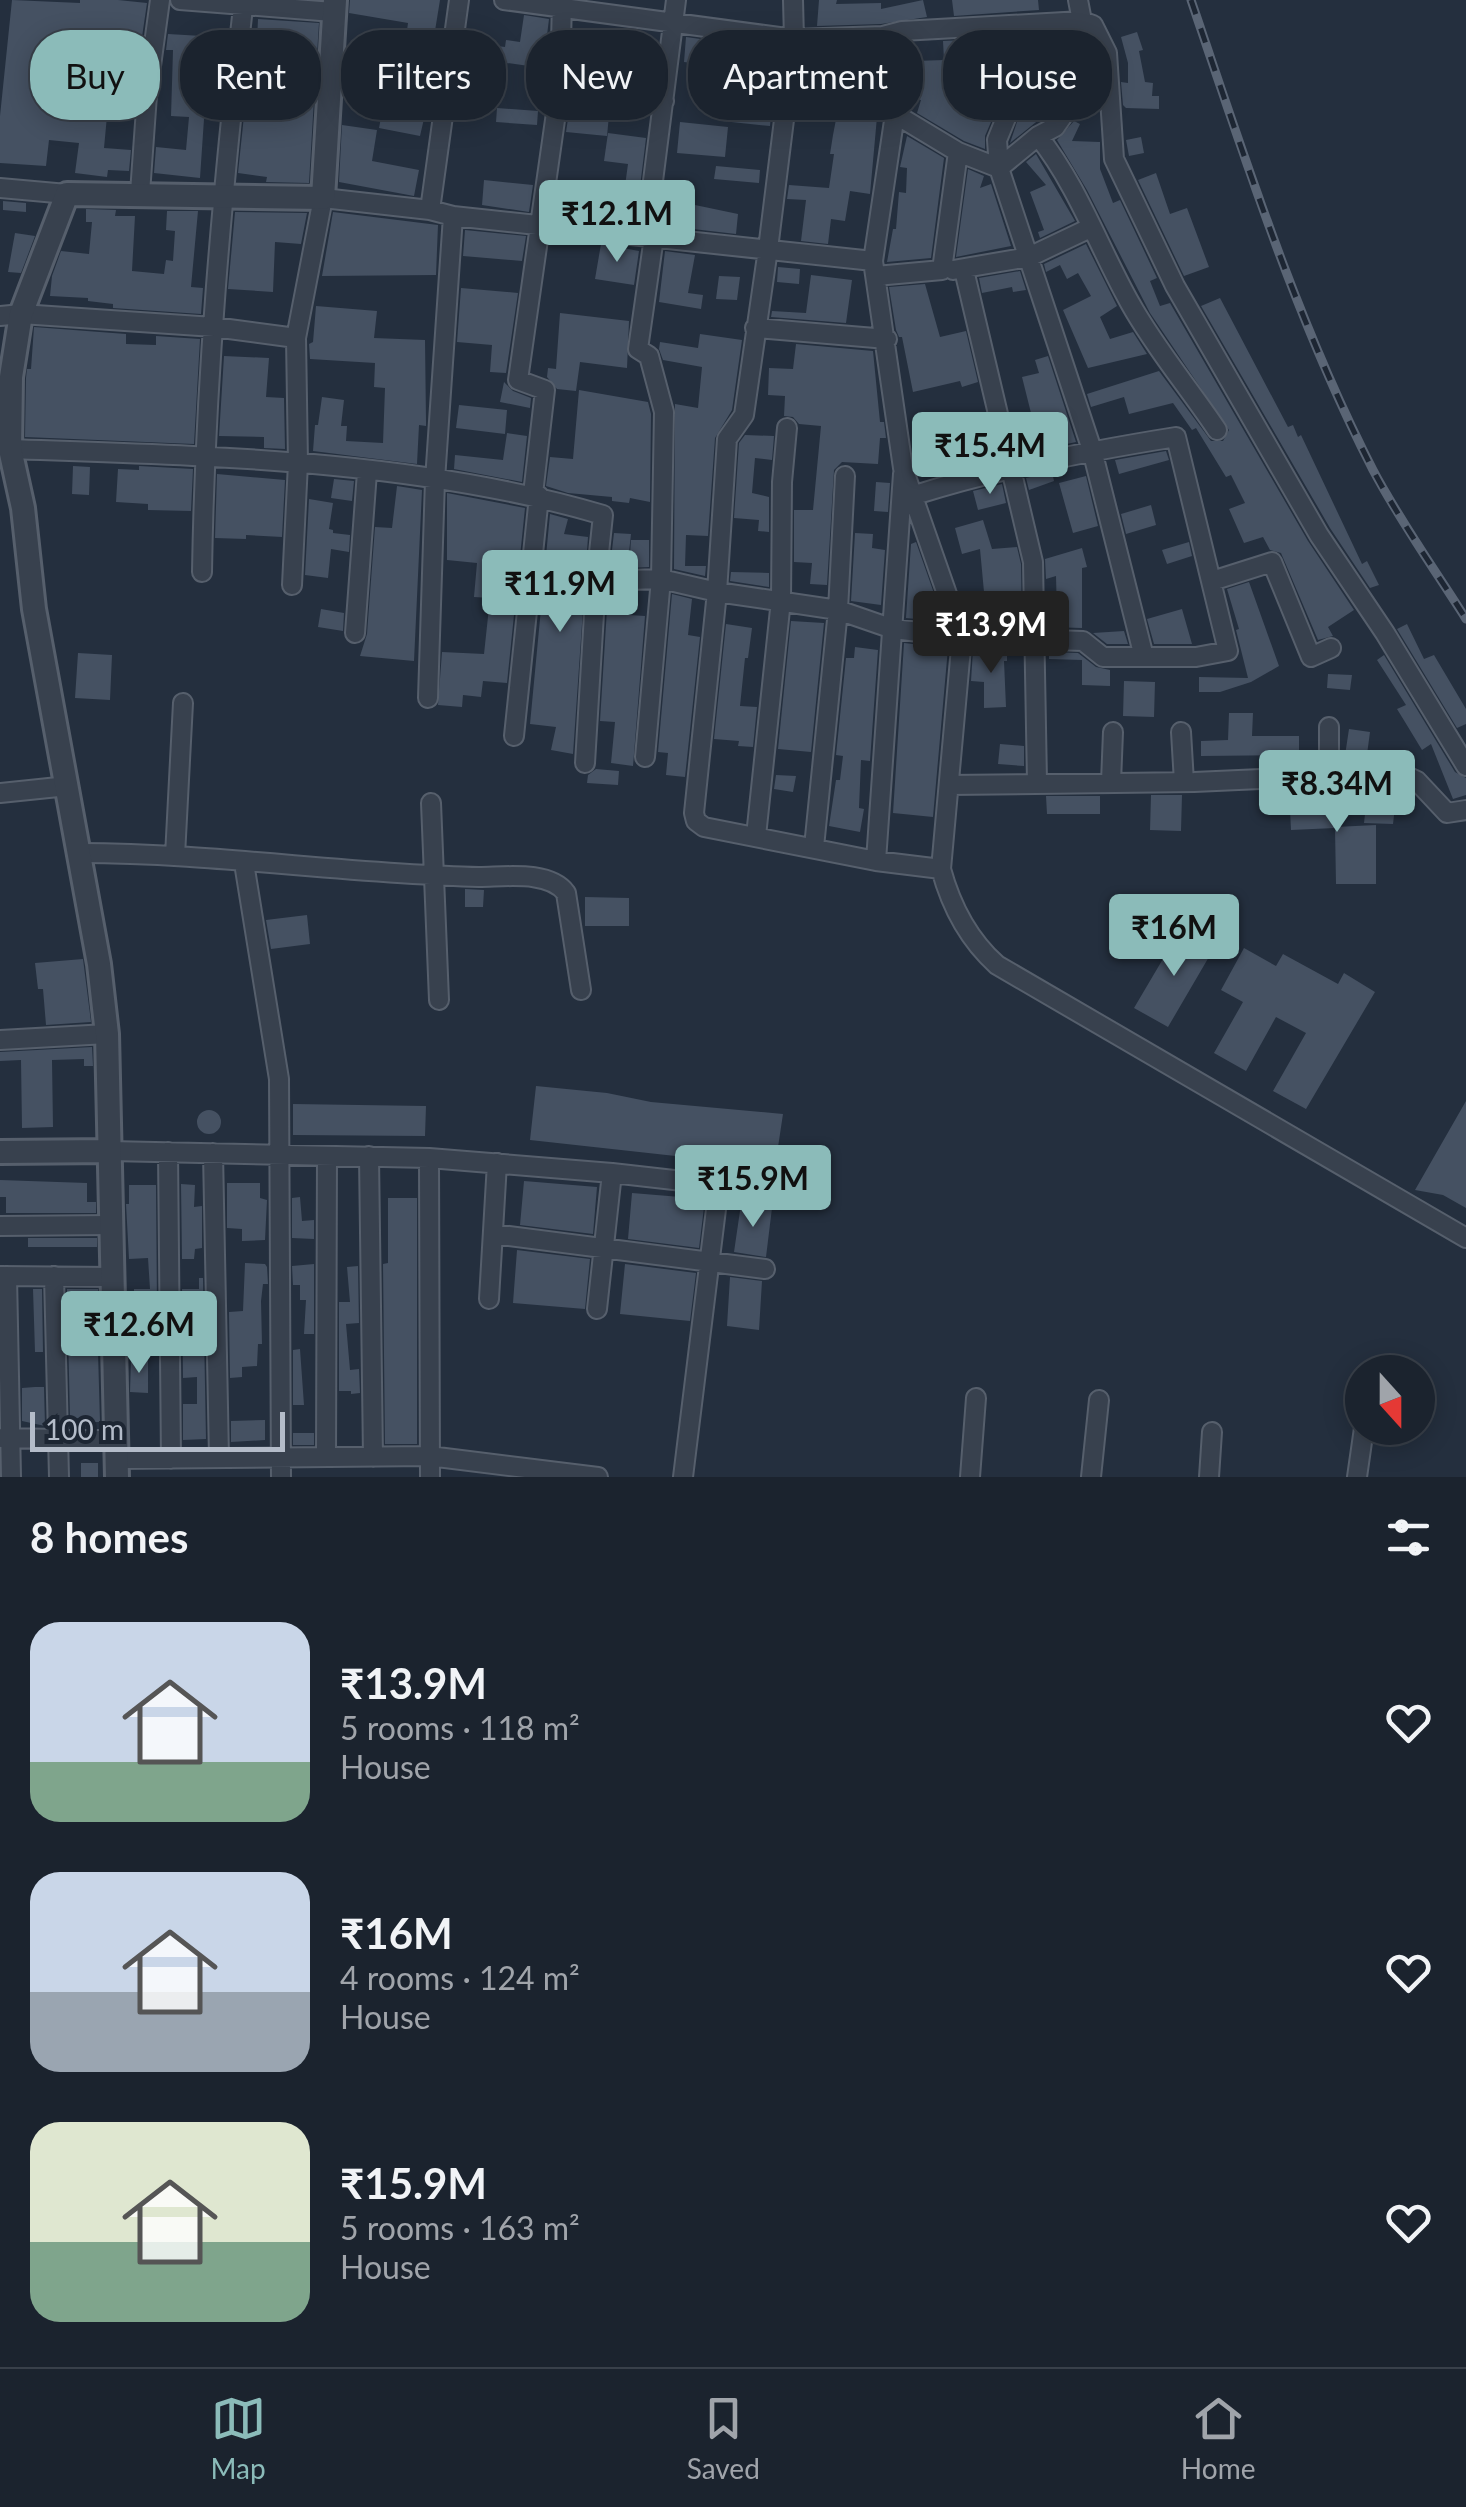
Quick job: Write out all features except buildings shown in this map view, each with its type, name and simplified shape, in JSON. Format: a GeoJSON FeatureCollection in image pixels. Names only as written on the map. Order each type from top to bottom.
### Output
{"type":"FeatureCollection","features":[{"type":"Feature","properties":{"kind":"street"},"geometry":{"type":"LineString","coordinates":[[140,193],[160,0]]}},
{"type":"Feature","properties":{"kind":"street"},"geometry":{"type":"LineString","coordinates":[[180,0],[242,7],[334,6],[323,198],[296,338],[298,463],[292,585]]}},
{"type":"Feature","properties":{"kind":"street"},"geometry":{"type":"LineString","coordinates":[[430,210],[459,0]]}},
{"type":"Feature","properties":{"kind":"street"},"geometry":{"type":"LineString","coordinates":[[504,0],[562,4],[722,30]]}},
{"type":"Feature","properties":{"kind":"street"},"geometry":{"type":"LineString","coordinates":[[668,70],[676,0]]}},
{"type":"Feature","properties":{"kind":"street"},"geometry":{"type":"LineString","coordinates":[[793,0],[794,30]]}},
{"type":"Feature","properties":{"kind":"street"},"geometry":{"type":"LineString","coordinates":[[999,168],[1054,127],[1078,94],[1082,21],[1078,0]]}},
{"type":"Feature","properties":{"kind":"street"},"geometry":{"type":"LineString","coordinates":[[561,30],[562,4]]}},
{"type":"Feature","properties":{"kind":"street"},"geometry":{"type":"LineString","coordinates":[[202,572],[204,457],[222,195],[242,7]]}},
{"type":"Feature","properties":{"kind":"street"},"geometry":{"type":"LineString","coordinates":[[921,30],[1082,21],[1093,25],[1107,53],[1114,159],[1175,286],[1319,535],[1386,633],[1466,766]]}},
{"type":"Feature","properties":{"kind":"street"},"geometry":{"type":"LineString","coordinates":[[1016,25],[1006,118],[997,140],[999,168],[1092,450],[1144,657]]}},
{"type":"Feature","properties":{"kind":"street"},"geometry":{"type":"LineString","coordinates":[[514,736],[545,390],[518,380],[555,120]]}},
{"type":"Feature","properties":{"kind":"street"},"geometry":{"type":"LineString","coordinates":[[645,757],[660,579],[664,412],[649,356],[638,349],[662,120]]}},
{"type":"Feature","properties":{"kind":"street"},"geometry":{"type":"LineString","coordinates":[[784,120],[744,415],[727,439],[717,592],[694,812],[696,821],[704,827],[876,862],[941,869]]}},
{"type":"Feature","properties":{"kind":"street"},"geometry":{"type":"LineString","coordinates":[[876,862],[904,468],[874,268],[894,120]]}},
{"type":"Feature","properties":{"kind":"street"},"geometry":{"type":"LineString","coordinates":[[905,120],[958,152],[999,168]]}},
{"type":"Feature","properties":{"kind":"street"},"geometry":{"type":"LineString","coordinates":[[1038,136],[1068,176],[1090,228],[1132,307],[1218,430]]}},
{"type":"Feature","properties":{"kind":"street"},"geometry":{"type":"LineString","coordinates":[[942,270],[958,152]]}},
{"type":"Feature","properties":{"kind":"street"},"geometry":{"type":"LineString","coordinates":[[0,188],[67,194],[323,198],[768,250],[874,268],[964,270],[1029,257],[1090,228]]}},
{"type":"Feature","properties":{"kind":"street"},"geometry":{"type":"LineString","coordinates":[[67,194],[10,315],[10,449],[23,508],[34,609],[80,853],[107,1034],[116,1459]]}},
{"type":"Feature","properties":{"kind":"street"},"geometry":{"type":"LineString","coordinates":[[428,698],[435,480],[453,216]]}},
{"type":"Feature","properties":{"kind":"street"},"geometry":{"type":"LineString","coordinates":[[964,270],[1033,562],[1038,782]]}},
{"type":"Feature","properties":{"kind":"street"},"geometry":{"type":"LineString","coordinates":[[10,315],[214,327],[296,338]]}},
{"type":"Feature","properties":{"kind":"street"},"geometry":{"type":"LineString","coordinates":[[755,328],[887,339]]}},
{"type":"Feature","properties":{"kind":"street"},"geometry":{"type":"LineString","coordinates":[[756,836],[782,600],[782,482],[787,428]]}},
{"type":"Feature","properties":{"kind":"street"},"geometry":{"type":"LineString","coordinates":[[596,580],[660,579],[717,592],[838,610],[892,630],[962,638],[1083,640],[1102,657],[1196,658],[1228,651],[1176,437],[1092,450],[915,494]]}},
{"type":"Feature","properties":{"kind":"street"},"geometry":{"type":"LineString","coordinates":[[10,449],[298,463],[536,495],[603,515],[585,763]]}},
{"type":"Feature","properties":{"kind":"street"},"geometry":{"type":"LineString","coordinates":[[904,468],[962,638],[941,869],[950,905],[984,954],[1466,1238]]}},
{"type":"Feature","properties":{"kind":"street"},"geometry":{"type":"LineString","coordinates":[[355,634],[367,472]]}},
{"type":"Feature","properties":{"kind":"street"},"geometry":{"type":"LineString","coordinates":[[814,848],[838,610],[845,476]]}},
{"type":"Feature","properties":{"kind":"street"},"geometry":{"type":"LineString","coordinates":[[1212,580],[1272,562],[1311,657],[1331,648]]}},
{"type":"Feature","properties":{"kind":"street"},"geometry":{"type":"LineString","coordinates":[[175,856],[183,703]]}},
{"type":"Feature","properties":{"kind":"street"},"geometry":{"type":"LineString","coordinates":[[1329,727],[1329,776]]}},
{"type":"Feature","properties":{"kind":"street"},"geometry":{"type":"LineString","coordinates":[[1111,782],[1112,732]]}},
{"type":"Feature","properties":{"kind":"street"},"geometry":{"type":"LineString","coordinates":[[1181,732],[1184,782]]}},
{"type":"Feature","properties":{"kind":"street"},"geometry":{"type":"LineString","coordinates":[[949,785],[1184,782],[1400,773],[1417,781],[1448,814],[1466,810]]}},
{"type":"Feature","properties":{"kind":"street"},"geometry":{"type":"LineString","coordinates":[[0,793],[68,786]]}},
{"type":"Feature","properties":{"kind":"street"},"geometry":{"type":"LineString","coordinates":[[431,804],[439,1000]]}},
{"type":"Feature","properties":{"kind":"street"},"geometry":{"type":"LineString","coordinates":[[80,853],[175,856],[432,876],[528,878],[560,885],[566,893],[581,990]]}},
{"type":"Feature","properties":{"kind":"street"},"geometry":{"type":"LineString","coordinates":[[244,863],[279,1079],[281,1468]]}},
{"type":"Feature","properties":{"kind":"street"},"geometry":{"type":"LineString","coordinates":[[0,1040],[107,1034]]}},
{"type":"Feature","properties":{"kind":"street"},"geometry":{"type":"LineString","coordinates":[[0,1152],[429,1158],[762,1190]]}},
{"type":"Feature","properties":{"kind":"street"},"geometry":{"type":"LineString","coordinates":[[168,1152],[172,1458]]}},
{"type":"Feature","properties":{"kind":"street"},"geometry":{"type":"LineString","coordinates":[[214,1153],[219,1458]]}},
{"type":"Feature","properties":{"kind":"street"},"geometry":{"type":"LineString","coordinates":[[326,1458],[328,1156]]}},
{"type":"Feature","properties":{"kind":"street"},"geometry":{"type":"LineString","coordinates":[[369,1156],[373,1457]]}},
{"type":"Feature","properties":{"kind":"street"},"geometry":{"type":"LineString","coordinates":[[429,1158],[430,1477]]}},
{"type":"Feature","properties":{"kind":"street"},"geometry":{"type":"LineString","coordinates":[[489,1299],[498,1163]]}},
{"type":"Feature","properties":{"kind":"street"},"geometry":{"type":"LineString","coordinates":[[598,1309],[612,1173]]}},
{"type":"Feature","properties":{"kind":"street"},"geometry":{"type":"LineString","coordinates":[[683,1477],[719,1186]]}},
{"type":"Feature","properties":{"kind":"street"},"geometry":{"type":"LineString","coordinates":[[0,1226],[111,1225]]}},
{"type":"Feature","properties":{"kind":"street"},"geometry":{"type":"LineString","coordinates":[[493,1234],[765,1270]]}},
{"type":"Feature","properties":{"kind":"street"},"geometry":{"type":"LineString","coordinates":[[11,1477],[5,1438],[4,1276],[112,1277]]}},
{"type":"Feature","properties":{"kind":"street"},"geometry":{"type":"LineString","coordinates":[[54,1276],[59,1477]]}},
{"type":"Feature","properties":{"kind":"street"},"geometry":{"type":"LineString","coordinates":[[970,1477],[976,1398]]}},
{"type":"Feature","properties":{"kind":"street"},"geometry":{"type":"LineString","coordinates":[[1092,1477],[1099,1400]]}},
{"type":"Feature","properties":{"kind":"street"},"geometry":{"type":"LineString","coordinates":[[1209,1477],[1212,1432]]}},
{"type":"Feature","properties":{"kind":"street"},"geometry":{"type":"LineString","coordinates":[[5,1438],[58,1440],[116,1459],[219,1458],[281,1468],[326,1458],[430,1456],[598,1477]]}},
{"type":"Feature","properties":{"kind":"street"},"geometry":{"type":"LineString","coordinates":[[1357,1477],[1362,1445]]}},
{"type":"Feature","properties":{"kind":"railway"},"geometry":{"type":"LineString","coordinates":[[1191,0],[1273,238],[1345,413],[1383,489],[1466,619]]}}]}
